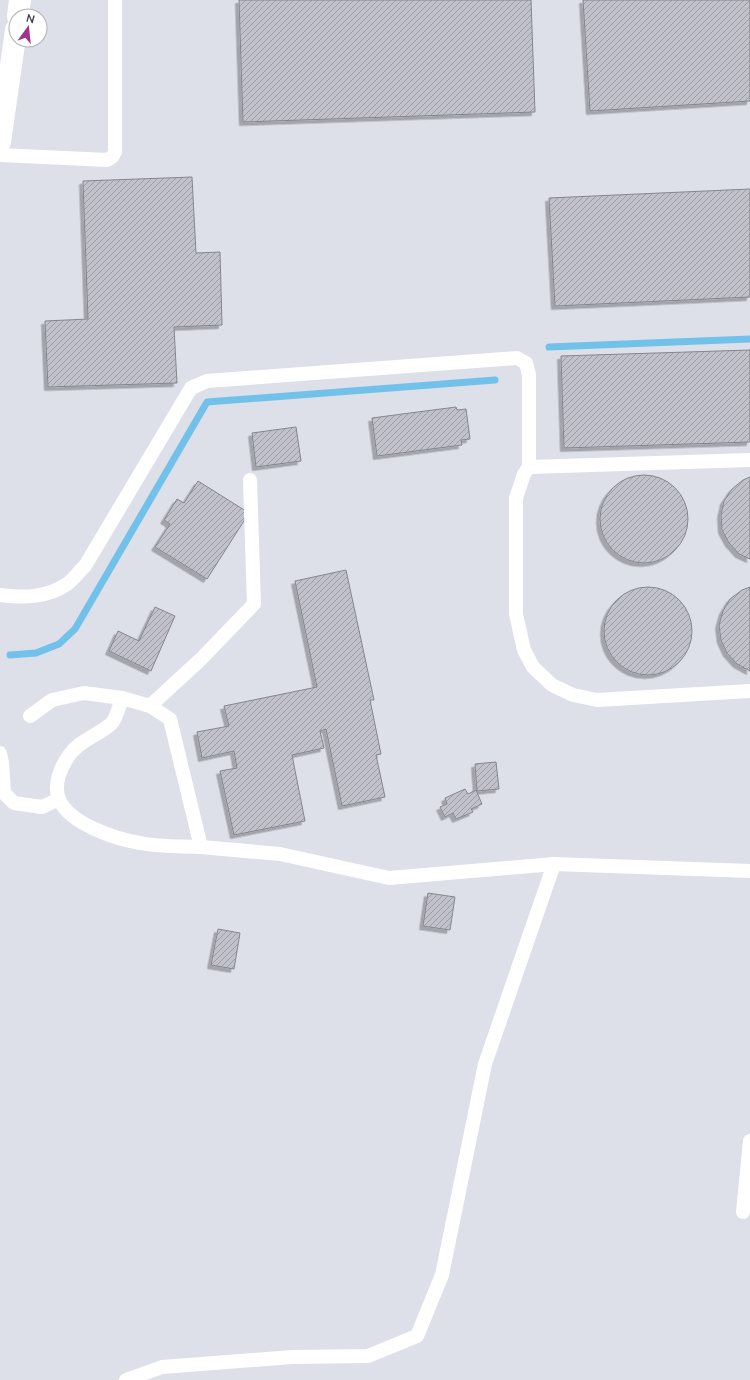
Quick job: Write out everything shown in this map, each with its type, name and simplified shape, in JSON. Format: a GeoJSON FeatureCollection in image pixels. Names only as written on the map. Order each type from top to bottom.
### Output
{"type":"FeatureCollection","features":[{"type":"Feature","properties":{"kind":"street"},"geometry":{"type":"LineString","coordinates":[[0,142],[13,48]]}},
{"type":"Feature","properties":{"kind":"lane"},"geometry":{"type":"LineString","coordinates":[[0,155],[107,160],[112,157],[115,152],[114,0]]}},
{"type":"Feature","properties":{"kind":"lane"},"geometry":{"type":"LineString","coordinates":[[0,595],[19,597],[46,594],[67,584],[85,566],[191,388],[207,381],[517,358],[526,364],[529,375],[529,467],[524,474],[516,498],[516,614],[524,650],[533,667],[552,685],[573,695],[597,700],[750,691]]}},
{"type":"Feature","properties":{"kind":"lane"},"geometry":{"type":"LineString","coordinates":[[529,467],[750,460]]}},
{"type":"Feature","properties":{"kind":"lane"},"geometry":{"type":"LineString","coordinates":[[150,706],[201,659],[254,604],[250,480]]}},
{"type":"Feature","properties":{"kind":"lane"},"geometry":{"type":"LineString","coordinates":[[30,716],[52,700],[84,693],[122,698],[150,706],[170,719],[201,847]]}},
{"type":"Feature","properties":{"kind":"lane"},"geometry":{"type":"LineString","coordinates":[[122,698],[113,723],[71,752],[62,766],[57,782],[59,799],[70,814],[90,827],[115,837],[141,843],[280,854],[389,878],[554,864],[750,871]]}},
{"type":"Feature","properties":{"kind":"lane"},"geometry":{"type":"LineString","coordinates":[[0,753],[4,793],[14,803],[42,807],[59,799]]}},
{"type":"Feature","properties":{"kind":"lane"},"geometry":{"type":"LineString","coordinates":[[126,1380],[162,1367],[292,1357],[368,1356],[417,1336],[442,1275],[485,1064],[554,864]]}},
{"type":"Feature","properties":{"kind":"lane"},"geometry":{"type":"LineString","coordinates":[[743,1212],[750,1141]]}},
{"type":"Feature","properties":{"kind":"building"},"geometry":{"type":"Polygon","coordinates":[[[239,0],[531,0],[535,112],[243,122],[239,0]]]}},
{"type":"Feature","properties":{"kind":"building"},"geometry":{"type":"Polygon","coordinates":[[[583,0],[750,0],[750,101],[590,111],[583,0]]]}},
{"type":"Feature","properties":{"kind":"building"},"geometry":{"type":"Polygon","coordinates":[[[192,177],[196,253],[220,252],[222,325],[174,327],[177,383],[48,387],[45,321],[88,319],[83,181],[192,177]]]}},
{"type":"Feature","properties":{"kind":"building"},"geometry":{"type":"Polygon","coordinates":[[[750,189],[750,297],[555,306],[549,198],[750,189]]]}},
{"type":"Feature","properties":{"kind":"building"},"geometry":{"type":"Polygon","coordinates":[[[750,350],[750,442],[564,448],[561,356],[750,350]]]}},
{"type":"Feature","properties":{"kind":"building"},"geometry":{"type":"Polygon","coordinates":[[[456,407],[457,410],[466,409],[470,439],[461,440],[462,445],[377,456],[372,418],[456,407]]]}},
{"type":"Feature","properties":{"kind":"building"},"geometry":{"type":"Polygon","coordinates":[[[296,427],[301,461],[256,467],[252,433],[296,427]]]}},
{"type":"Feature","properties":{"kind":"building"},"geometry":{"type":"Polygon","coordinates":[[[644,475],[661,478],[669,482],[681,494],[685,502],[688,519],[685,536],[681,544],[669,556],[661,560],[644,563],[627,560],[619,556],[607,544],[603,536],[600,519],[603,502],[607,494],[619,482],[627,478],[644,475]]]}},
{"type":"Feature","properties":{"kind":"building"},"geometry":{"type":"Polygon","coordinates":[[[750,477],[750,559],[739,554],[729,543],[722,530],[721,515],[724,501],[732,489],[743,480],[750,477]]]}},
{"type":"Feature","properties":{"kind":"building"},"geometry":{"type":"Polygon","coordinates":[[[198,481],[249,513],[207,579],[155,547],[170,524],[164,520],[177,499],[184,503],[198,481]]]}},
{"type":"Feature","properties":{"kind":"building"},"geometry":{"type":"Polygon","coordinates":[[[346,570],[374,700],[370,700],[381,754],[376,755],[385,797],[342,806],[326,729],[320,731],[324,748],[292,755],[305,821],[234,835],[220,771],[237,768],[234,751],[202,758],[197,732],[229,726],[224,706],[317,687],[295,581],[346,570]]]}},
{"type":"Feature","properties":{"kind":"building"},"geometry":{"type":"Polygon","coordinates":[[[648,587],[665,590],[673,594],[685,606],[689,614],[692,631],[689,648],[685,656],[673,668],[665,672],[648,675],[631,672],[623,668],[611,656],[607,648],[604,631],[607,614],[611,606],[623,594],[631,590],[648,587]]]}},
{"type":"Feature","properties":{"kind":"building"},"geometry":{"type":"Polygon","coordinates":[[[750,587],[750,671],[737,664],[727,653],[721,640],[719,625],[723,611],[730,599],[742,590],[750,587]]]}},
{"type":"Feature","properties":{"kind":"building"},"geometry":{"type":"Polygon","coordinates":[[[155,607],[175,616],[151,671],[109,651],[118,631],[139,641],[155,607]]]}},
{"type":"Feature","properties":{"kind":"building"},"geometry":{"type":"Polygon","coordinates":[[[496,762],[499,789],[477,791],[475,764],[496,762]]]}},
{"type":"Feature","properties":{"kind":"building"},"geometry":{"type":"Polygon","coordinates":[[[465,789],[468,794],[476,790],[482,804],[471,809],[473,812],[456,819],[453,813],[445,817],[440,807],[447,804],[445,798],[465,789]]]}},
{"type":"Feature","properties":{"kind":"building"},"geometry":{"type":"Polygon","coordinates":[[[428,893],[455,897],[450,930],[423,926],[428,893]]]}},
{"type":"Feature","properties":{"kind":"building"},"geometry":{"type":"Polygon","coordinates":[[[218,929],[240,933],[234,969],[211,965],[218,929]]]}},
{"type":"Feature","properties":{"kind":"waterway"},"geometry":{"type":"LineString","coordinates":[[549,347],[750,339]]}},
{"type":"Feature","properties":{"kind":"waterway"},"geometry":{"type":"LineString","coordinates":[[10,655],[36,653],[59,644],[75,629],[207,402],[495,380]]}}]}
